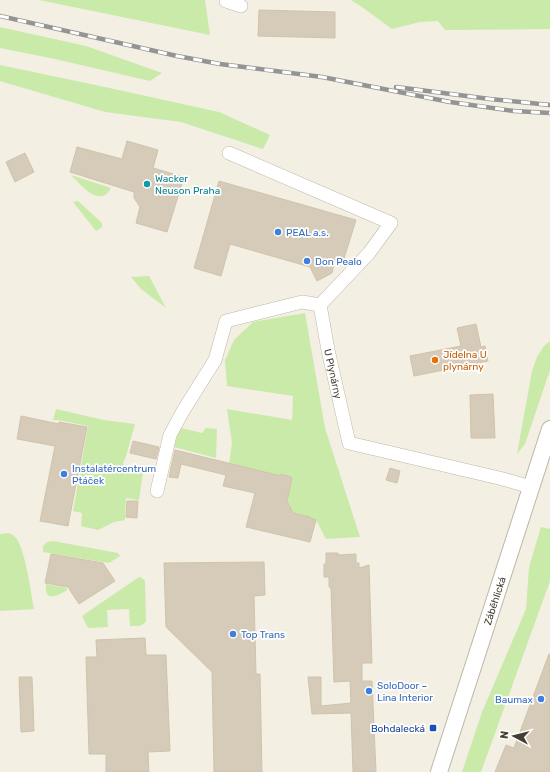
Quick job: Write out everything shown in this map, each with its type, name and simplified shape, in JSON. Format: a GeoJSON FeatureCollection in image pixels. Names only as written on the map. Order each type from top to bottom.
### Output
{"type":"FeatureCollection","features":[{"type":"Feature","properties":{"kind":"street"},"geometry":{"type":"LineString","coordinates":[[227,0],[241,6]]}},
{"type":"Feature","properties":{"kind":"street"},"geometry":{"type":"LineString","coordinates":[[158,490],[170,435],[182,411],[215,360],[226,321],[302,302],[320,305],[369,253],[391,223],[229,153]]}},
{"type":"Feature","properties":{"kind":"street","name":"U Plynárny"},"geometry":{"type":"LineString","coordinates":[[320,305],[328,350],[349,443],[499,478],[531,487]]}},
{"type":"Feature","properties":{"kind":"street","name":"Záběhlická"},"geometry":{"type":"LineString","coordinates":[[439,772],[550,429]]}},
{"type":"Feature","properties":{"kind":"green space"},"geometry":{"type":"Polygon","coordinates":[[[39,0],[205,0],[210,35],[39,0]]]}},
{"type":"Feature","properties":{"kind":"green space"},"geometry":{"type":"Polygon","coordinates":[[[351,0],[550,0],[550,29],[445,30],[438,21],[420,22],[392,29],[351,0]]]}},
{"type":"Feature","properties":{"kind":"green space"},"geometry":{"type":"Polygon","coordinates":[[[0,27],[86,46],[162,73],[150,81],[0,48],[0,27]]]}},
{"type":"Feature","properties":{"kind":"green space"},"geometry":{"type":"Polygon","coordinates":[[[0,65],[219,112],[270,135],[263,149],[181,122],[105,112],[0,81],[0,65]]]}},
{"type":"Feature","properties":{"kind":"green space"},"geometry":{"type":"Polygon","coordinates":[[[71,175],[111,188],[107,194],[96,196],[85,189],[71,175]]]}},
{"type":"Feature","properties":{"kind":"green space"},"geometry":{"type":"Polygon","coordinates":[[[78,201],[102,223],[102,227],[96,231],[73,202],[78,201]]]}},
{"type":"Feature","properties":{"kind":"green space"},"geometry":{"type":"Polygon","coordinates":[[[149,276],[166,308],[141,289],[131,277],[149,276]]]}},
{"type":"Feature","properties":{"kind":"green space"},"geometry":{"type":"Polygon","coordinates":[[[305,313],[325,428],[360,537],[326,539],[316,520],[310,519],[310,517],[288,514],[290,507],[287,501],[291,477],[229,464],[232,443],[227,409],[292,420],[293,396],[227,386],[225,360],[234,340],[253,322],[305,313]]]}},
{"type":"Feature","properties":{"kind":"green space"},"geometry":{"type":"Polygon","coordinates":[[[550,341],[550,370],[525,444],[517,454],[532,371],[537,357],[544,346],[550,341]]]}},
{"type":"Feature","properties":{"kind":"green space"},"geometry":{"type":"Polygon","coordinates":[[[56,409],[104,420],[135,424],[122,467],[143,472],[139,500],[126,498],[125,520],[114,522],[98,530],[81,526],[82,513],[73,511],[88,426],[53,420],[56,409]]]}},
{"type":"Feature","properties":{"kind":"green space"},"geometry":{"type":"Polygon","coordinates":[[[181,428],[202,433],[206,428],[217,429],[216,458],[174,447],[181,428]]]}},
{"type":"Feature","properties":{"kind":"green space"},"geometry":{"type":"Polygon","coordinates":[[[541,527],[550,529],[550,581],[481,772],[462,772],[482,712],[526,609],[529,567],[541,527]]]}},
{"type":"Feature","properties":{"kind":"green space"},"geometry":{"type":"Polygon","coordinates":[[[8,533],[14,536],[21,549],[27,570],[34,609],[0,611],[0,534],[8,533]]]}},
{"type":"Feature","properties":{"kind":"green space"},"geometry":{"type":"Polygon","coordinates":[[[53,541],[118,553],[120,556],[109,563],[43,552],[43,546],[47,542],[53,541]]]}},
{"type":"Feature","properties":{"kind":"green space"},"geometry":{"type":"Polygon","coordinates":[[[139,577],[145,581],[146,621],[143,624],[139,626],[130,626],[129,609],[107,610],[108,627],[88,628],[82,616],[139,577]]]}},
{"type":"Feature","properties":{"kind":"green space"},"geometry":{"type":"Polygon","coordinates":[[[46,584],[67,588],[67,590],[56,596],[49,596],[46,590],[46,584]]]}},
{"type":"Feature","properties":{"kind":"building"},"geometry":{"type":"Polygon","coordinates":[[[259,10],[335,12],[335,38],[258,36],[259,10]]]}},
{"type":"Feature","properties":{"kind":"building","name":"Wacker Neuson Praha"},"geometry":{"type":"Polygon","coordinates":[[[127,141],[158,150],[153,168],[184,177],[167,232],[136,223],[140,207],[134,198],[134,192],[70,172],[77,147],[122,159],[127,141]]]}},
{"type":"Feature","properties":{"kind":"building"},"geometry":{"type":"Polygon","coordinates":[[[25,153],[34,172],[15,182],[6,162],[25,153]]]}},
{"type":"Feature","properties":{"kind":"building","name":"PEAL a.s."},"geometry":{"type":"Polygon","coordinates":[[[219,181],[356,220],[343,262],[335,260],[332,273],[317,281],[310,267],[230,244],[221,276],[194,268],[219,181]]]}},
{"type":"Feature","properties":{"kind":"building"},"geometry":{"type":"Polygon","coordinates":[[[476,324],[481,347],[485,346],[488,361],[414,376],[410,356],[461,346],[457,328],[476,324]]]}},
{"type":"Feature","properties":{"kind":"building"},"geometry":{"type":"Polygon","coordinates":[[[493,394],[495,438],[471,438],[470,395],[493,394]]]}},
{"type":"Feature","properties":{"kind":"building","name":"Instalatércentrum Ptáček"},"geometry":{"type":"Polygon","coordinates":[[[21,416],[59,424],[59,422],[87,427],[68,526],[40,521],[55,446],[17,439],[21,416]]]}},
{"type":"Feature","properties":{"kind":"building"},"geometry":{"type":"Polygon","coordinates":[[[133,441],[159,447],[156,459],[130,453],[133,441]]]}},
{"type":"Feature","properties":{"kind":"building"},"geometry":{"type":"Polygon","coordinates":[[[175,450],[281,476],[281,474],[291,477],[287,501],[293,513],[316,520],[310,542],[246,527],[255,493],[223,486],[226,475],[181,464],[178,478],[169,477],[175,450]]]}},
{"type":"Feature","properties":{"kind":"building"},"geometry":{"type":"Polygon","coordinates":[[[390,468],[400,471],[397,483],[386,480],[390,468]]]}},
{"type":"Feature","properties":{"kind":"building"},"geometry":{"type":"Polygon","coordinates":[[[127,501],[138,501],[137,518],[126,517],[127,501]]]}},
{"type":"Feature","properties":{"kind":"building"},"geometry":{"type":"Polygon","coordinates":[[[326,553],[338,553],[338,555],[356,554],[356,563],[359,563],[359,568],[369,565],[372,663],[362,663],[362,681],[372,681],[376,772],[353,772],[351,713],[312,714],[308,677],[321,677],[321,706],[351,703],[350,681],[334,682],[331,588],[329,587],[329,577],[324,577],[326,553]]]}},
{"type":"Feature","properties":{"kind":"building"},"geometry":{"type":"Polygon","coordinates":[[[51,554],[103,563],[115,581],[79,604],[68,587],[45,583],[51,554]]]}},
{"type":"Feature","properties":{"kind":"building","name":"Top Trans"},"geometry":{"type":"Polygon","coordinates":[[[264,562],[265,595],[254,596],[256,674],[260,674],[262,772],[214,772],[212,672],[166,627],[164,563],[264,562]]]}},
{"type":"Feature","properties":{"kind":"building"},"geometry":{"type":"Polygon","coordinates":[[[145,638],[146,655],[166,655],[170,751],[148,752],[149,772],[106,772],[106,754],[89,754],[86,657],[97,657],[96,640],[145,638]]]}},
{"type":"Feature","properties":{"kind":"building","name":"Baumax"},"geometry":{"type":"Polygon","coordinates":[[[549,654],[550,772],[495,772],[506,745],[514,748],[549,654]]]}},
{"type":"Feature","properties":{"kind":"building"},"geometry":{"type":"Polygon","coordinates":[[[19,677],[32,677],[34,731],[21,732],[19,677]]]}},
{"type":"Feature","properties":{"kind":"railway"},"geometry":{"type":"LineString","coordinates":[[0,16],[177,56],[220,64],[322,77],[450,102],[514,111],[550,113]]}},
{"type":"Feature","properties":{"kind":"railway"},"geometry":{"type":"LineString","coordinates":[[396,87],[550,105]]}},
{"type":"Feature","properties":{"kind":"place","name":"Wacker Neuson Praha"},"geometry":{"type":"Point","coordinates":[147,184]}},
{"type":"Feature","properties":{"kind":"place","name":"PEAL a.s."},"geometry":{"type":"Point","coordinates":[278,232]}},
{"type":"Feature","properties":{"kind":"place","name":"Don Pealo"},"geometry":{"type":"Point","coordinates":[307,261]}},
{"type":"Feature","properties":{"kind":"place","name":"Jídelna U plynárny"},"geometry":{"type":"Point","coordinates":[435,360]}},
{"type":"Feature","properties":{"kind":"place","name":"Instalatércentrum Ptáček"},"geometry":{"type":"Point","coordinates":[64,474]}},
{"type":"Feature","properties":{"kind":"place","name":"Top Trans"},"geometry":{"type":"Point","coordinates":[233,634]}},
{"type":"Feature","properties":{"kind":"place","name":"SoloDoor – Lina Interior"},"geometry":{"type":"Point","coordinates":[369,691]}},
{"type":"Feature","properties":{"kind":"place","name":"Baumax"},"geometry":{"type":"Point","coordinates":[541,699]}},
{"type":"Feature","properties":{"kind":"place","name":"Bohdalecká"},"geometry":{"type":"Point","coordinates":[433,728]}}]}
